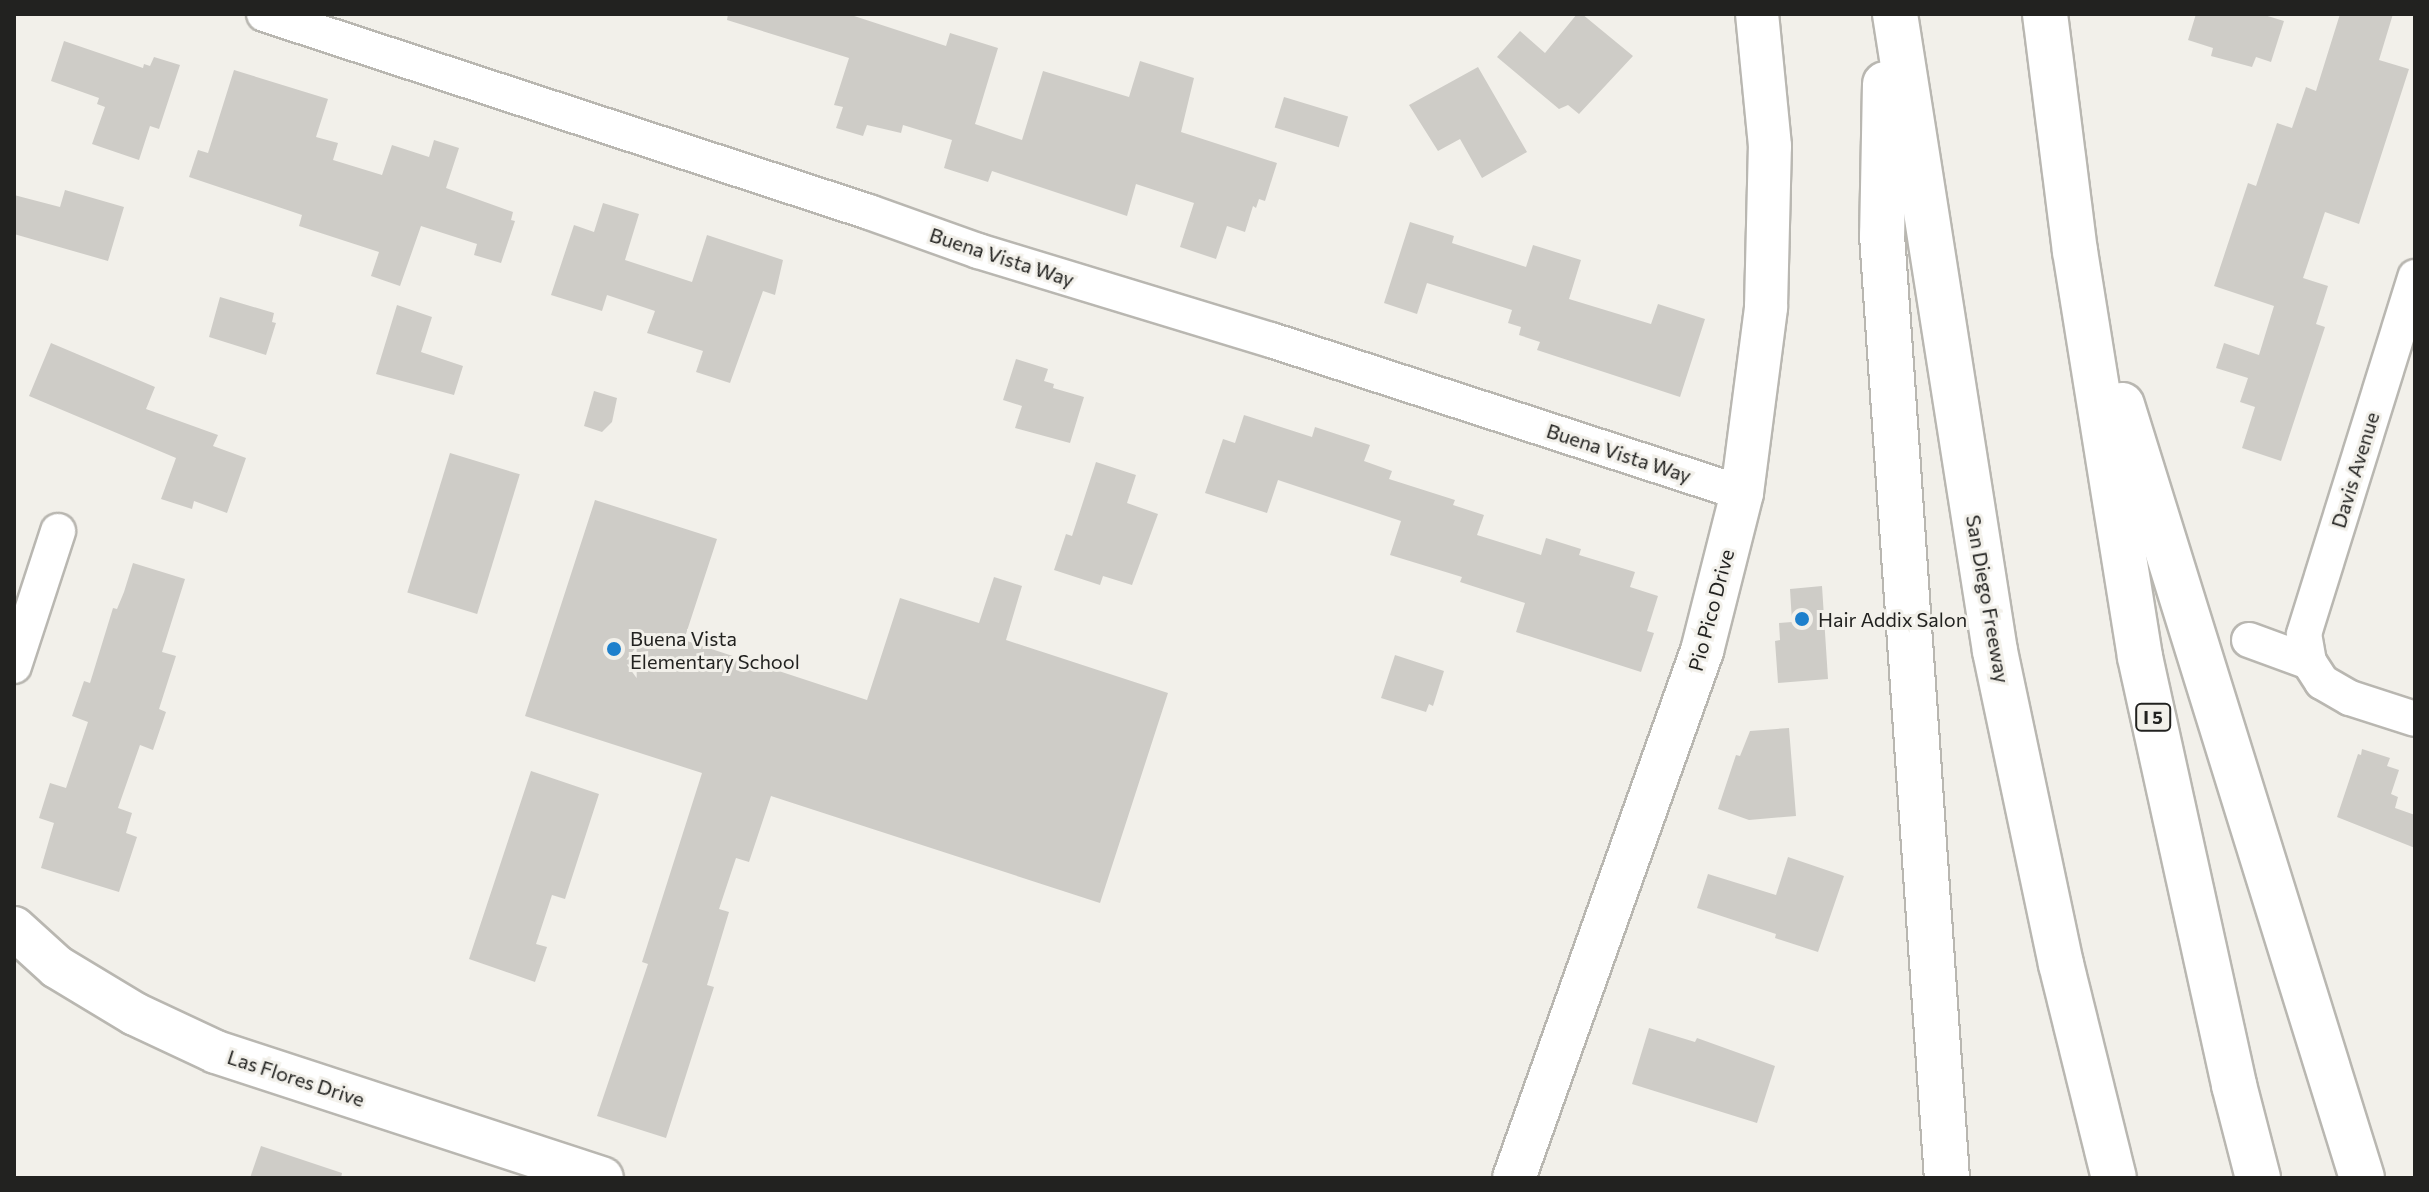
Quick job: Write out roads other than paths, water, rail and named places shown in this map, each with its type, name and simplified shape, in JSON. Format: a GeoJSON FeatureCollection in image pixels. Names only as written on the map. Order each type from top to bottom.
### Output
{"type":"FeatureCollection","features":[{"type":"Feature","properties":{"kind":"highway"},"geometry":{"type":"LineString","coordinates":[[1886,14],[1882,235],[1947,1178]]}},
{"type":"Feature","properties":{"kind":"highway","name":"San Diego Freeway"},"geometry":{"type":"LineString","coordinates":[[1895,14],[1995,651],[2061,964],[2114,1178]]}},
{"type":"Feature","properties":{"kind":"highway","name":"I 5"},"geometry":{"type":"LineString","coordinates":[[2045,14],[2075,251],[2140,657],[2258,1178]]}},
{"type":"Feature","properties":{"kind":"highway"},"geometry":{"type":"LineString","coordinates":[[2075,251],[2362,1178]]}},
{"type":"Feature","properties":{"kind":"street","name":"Buena Vista Way"},"geometry":{"type":"LineString","coordinates":[[264,14],[869,212],[978,251],[1271,340],[1742,493]]}},
{"type":"Feature","properties":{"kind":"street","name":"Pio Pico Drive"},"geometry":{"type":"LineString","coordinates":[[1514,1178],[1702,651],[1742,493],[1766,307],[1770,146],[1757,14]]}},
{"type":"Feature","properties":{"kind":"street","name":"Davis Avenue"},"geometry":{"type":"LineString","coordinates":[[2309,662],[2304,634],[2415,277]]}},
{"type":"Feature","properties":{"kind":"street"},"geometry":{"type":"LineString","coordinates":[[14,666],[58,531]]}},
{"type":"Feature","properties":{"kind":"street"},"geometry":{"type":"LineString","coordinates":[[2249,640],[2309,662],[2322,682],[2350,698],[2415,719]]}},
{"type":"Feature","properties":{"kind":"street","name":"Las Flores Drive"},"geometry":{"type":"LineString","coordinates":[[14,928],[57,967],[109,999],[216,1052],[602,1178]]}},
{"type":"Feature","properties":{"kind":"place","name":"Hair Addix Salon"},"geometry":{"type":"Point","coordinates":[1802,619]}},
{"type":"Feature","properties":{"kind":"place","name":"Buena Vista Elementary School"},"geometry":{"type":"Point","coordinates":[614,649]}}]}
